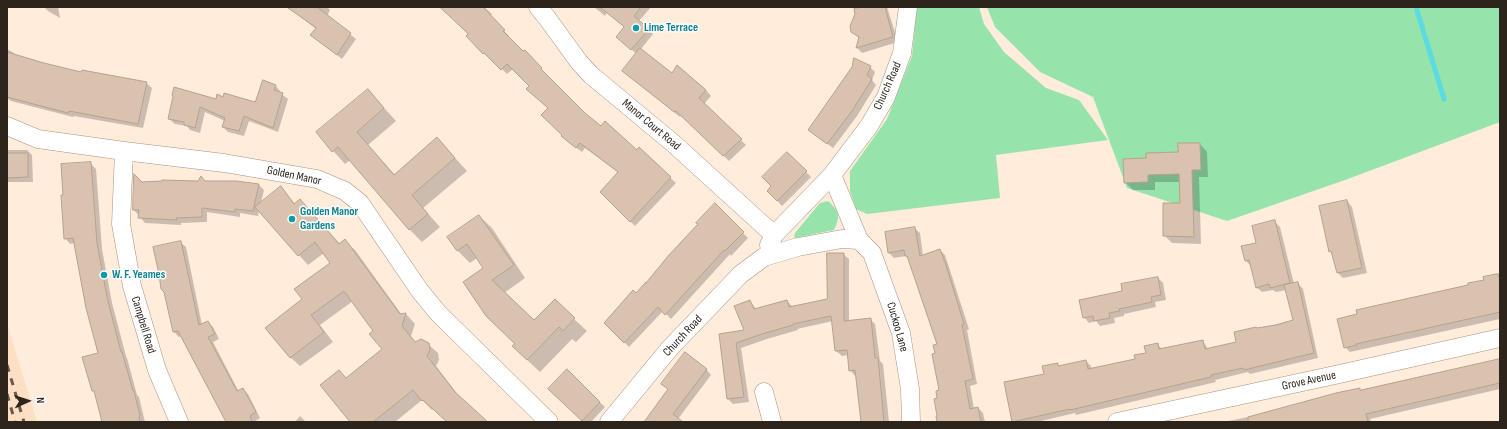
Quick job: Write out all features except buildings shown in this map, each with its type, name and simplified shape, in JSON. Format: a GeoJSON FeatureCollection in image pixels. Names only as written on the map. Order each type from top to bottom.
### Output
{"type":"FeatureCollection","features":[{"type":"Feature","properties":{"kind":"street","name":"Manor Court Road"},"geometry":{"type":"LineString","coordinates":[[538,7],[578,62],[674,144],[774,235]]}},
{"type":"Feature","properties":{"kind":"street","name":"Church Road"},"geometry":{"type":"LineString","coordinates":[[764,258],[774,235],[832,175],[869,126],[886,97],[902,53],[908,7]]}},
{"type":"Feature","properties":{"kind":"street","name":"Golden Manor"},"geometry":{"type":"LineString","coordinates":[[7,126],[38,139],[224,163],[302,176],[317,179],[345,191],[360,203],[420,291],[438,313],[549,422]]}},
{"type":"Feature","properties":{"kind":"street","name":"Campbell Road"},"geometry":{"type":"LineString","coordinates":[[124,151],[121,224],[132,286],[157,370],[179,422]]}},
{"type":"Feature","properties":{"kind":"street"},"geometry":{"type":"LineString","coordinates":[[832,175],[860,240]]}},
{"type":"Feature","properties":{"kind":"street","name":"Church Road"},"geometry":{"type":"LineString","coordinates":[[609,422],[670,348],[741,274],[764,258],[798,247],[842,239],[860,240]]}},
{"type":"Feature","properties":{"kind":"street","name":"Cuckoo Lane"},"geometry":{"type":"LineString","coordinates":[[860,240],[872,254],[901,333],[910,388],[911,422]]}},
{"type":"Feature","properties":{"kind":"street","name":"Grove Avenue"},"geometry":{"type":"LineString","coordinates":[[1117,422],[1342,374],[1500,338]]}},
{"type":"Feature","properties":{"kind":"street"},"geometry":{"type":"LineString","coordinates":[[764,392],[772,422]]}},
{"type":"Feature","properties":{"kind":"shaded area"},"geometry":{"type":"Polygon","coordinates":[[[7,323],[37,422],[7,422],[7,323]]]}},
{"type":"Feature","properties":{"kind":"green space"},"geometry":{"type":"Polygon","coordinates":[[[917,7],[979,7],[984,24],[1004,52],[1046,88],[1079,100],[1108,140],[996,155],[1000,198],[867,214],[856,209],[850,191],[850,171],[887,119],[912,56],[917,7]]]}},
{"type":"Feature","properties":{"kind":"green space"},"geometry":{"type":"Polygon","coordinates":[[[987,7],[1500,7],[1500,122],[1345,180],[1227,221],[1127,188],[1093,97],[1040,72],[995,27],[987,7]]]}},
{"type":"Feature","properties":{"kind":"green space"},"geometry":{"type":"Polygon","coordinates":[[[828,201],[835,208],[838,214],[838,221],[834,230],[794,238],[795,233],[820,203],[828,201]]]}},
{"type":"Feature","properties":{"kind":"waterway"},"geometry":{"type":"LineString","coordinates":[[1416,7],[1444,99]]}},
{"type":"Feature","properties":{"kind":"railway"},"geometry":{"type":"LineString","coordinates":[[7,365],[24,422]]}},
{"type":"Feature","properties":{"kind":"railway"},"geometry":{"type":"LineString","coordinates":[[7,394],[15,422]]}},
{"type":"Feature","properties":{"kind":"place","name":"Lime Terrace"},"geometry":{"type":"Point","coordinates":[636,28]}},
{"type":"Feature","properties":{"kind":"place","name":"Golden Manor Gardens"},"geometry":{"type":"Point","coordinates":[292,219]}},
{"type":"Feature","properties":{"kind":"place","name":"W. F. Yeames"},"geometry":{"type":"Point","coordinates":[104,275]}}]}
